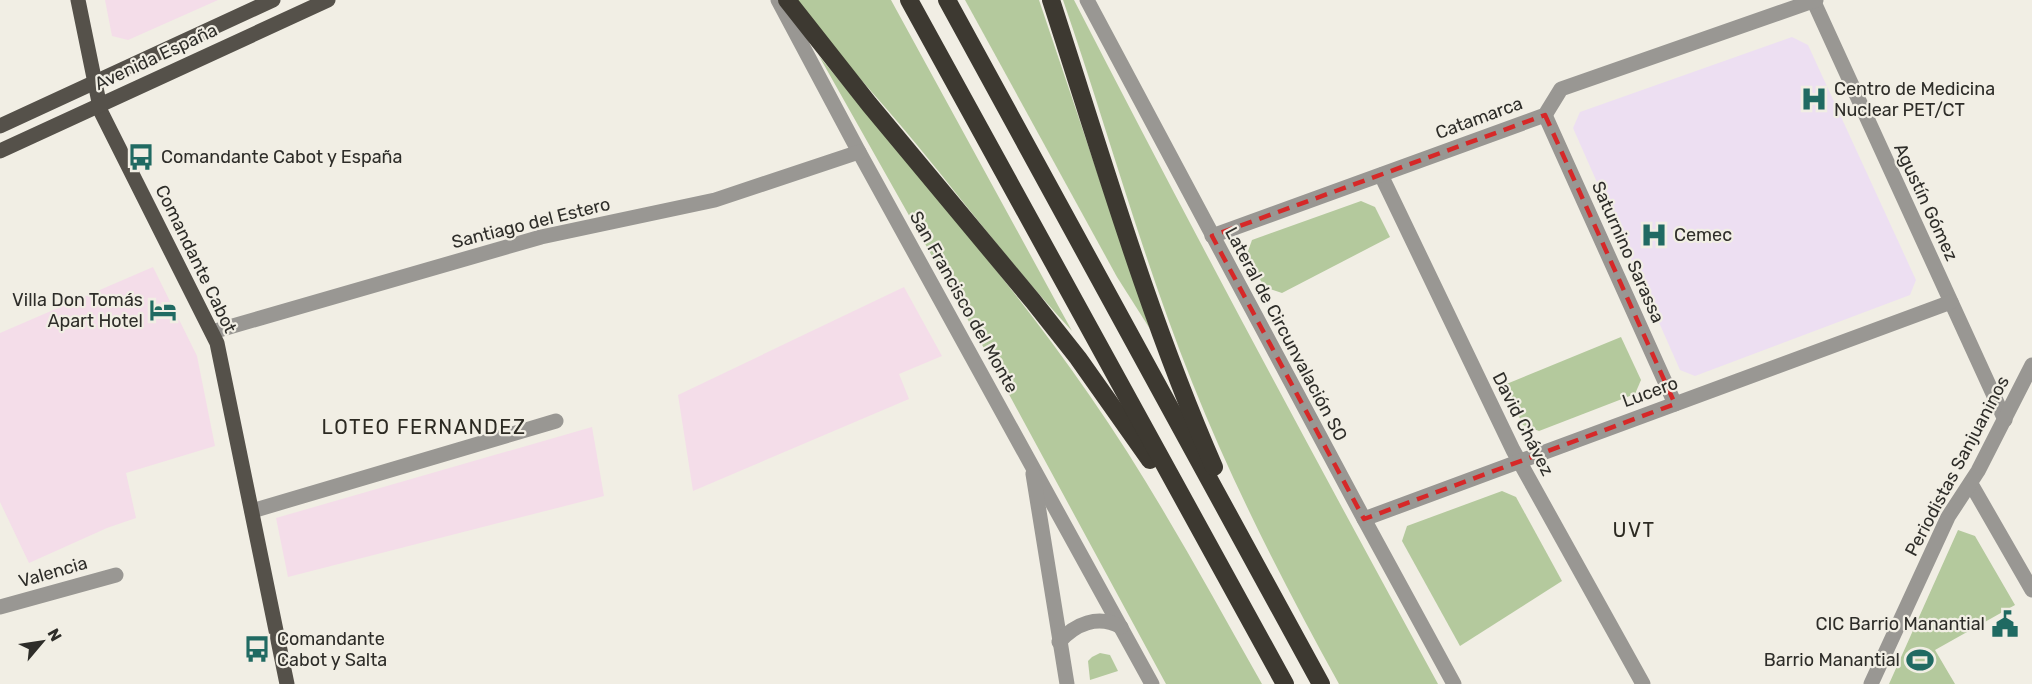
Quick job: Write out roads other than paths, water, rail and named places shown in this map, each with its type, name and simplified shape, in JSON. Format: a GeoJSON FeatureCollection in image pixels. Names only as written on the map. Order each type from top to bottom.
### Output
{"type":"FeatureCollection","features":[{"type":"Feature","properties":{"kind":"highway"},"geometry":{"type":"LineString","coordinates":[[787,0],[869,105],[1040,309],[1201,531]]}},
{"type":"Feature","properties":{"kind":"highway"},"geometry":{"type":"LineString","coordinates":[[909,0],[1285,684]]}},
{"type":"Feature","properties":{"kind":"highway"},"geometry":{"type":"LineString","coordinates":[[947,0],[1321,684]]}},
{"type":"Feature","properties":{"kind":"highway"},"geometry":{"type":"LineString","coordinates":[[1051,0],[1158,325],[1195,422],[1259,571]]}},
{"type":"Feature","properties":{"kind":"main road","name":"Comandante Cabot"},"geometry":{"type":"LineString","coordinates":[[78,0],[101,112],[217,343],[287,684]]}},
{"type":"Feature","properties":{"kind":"main road","name":"Avenida España"},"geometry":{"type":"LineString","coordinates":[[0,126],[273,0]]}},
{"type":"Feature","properties":{"kind":"main road","name":"Avenida España"},"geometry":{"type":"LineString","coordinates":[[0,151],[328,0]]}},
{"type":"Feature","properties":{"kind":"street","name":"San Francisco del Monte"},"geometry":{"type":"LineString","coordinates":[[778,0],[1031,464],[1067,684]]}},
{"type":"Feature","properties":{"kind":"street","name":"Lateral de Circunvalación SO"},"geometry":{"type":"LineString","coordinates":[[1087,0],[1454,684]]}},
{"type":"Feature","properties":{"kind":"street","name":"Catamarca"},"geometry":{"type":"LineString","coordinates":[[1212,236],[1545,115],[1561,89],[1814,0]]}},
{"type":"Feature","properties":{"kind":"street","name":"Agustín Gómez"},"geometry":{"type":"LineString","coordinates":[[1814,0],[2004,420]]}},
{"type":"Feature","properties":{"kind":"street","name":"Saturnino Sarassa"},"geometry":{"type":"LineString","coordinates":[[1545,115],[1675,404]]}},
{"type":"Feature","properties":{"kind":"street","name":"Santiago del Estero"},"geometry":{"type":"LineString","coordinates":[[212,332],[541,237],[715,200],[859,152]]}},
{"type":"Feature","properties":{"kind":"street","name":"David Chávez"},"geometry":{"type":"LineString","coordinates":[[1381,175],[1520,462],[1642,684]]}},
{"type":"Feature","properties":{"kind":"street","name":"Lucero"},"geometry":{"type":"LineString","coordinates":[[1364,519],[1951,302]]}},
{"type":"Feature","properties":{"kind":"street","name":"Periodistas Sanjuaninos"},"geometry":{"type":"LineString","coordinates":[[1871,684],[1948,517],[1971,484],[2032,365]]}},
{"type":"Feature","properties":{"kind":"street"},"geometry":{"type":"LineString","coordinates":[[252,511],[556,421]]}},
{"type":"Feature","properties":{"kind":"street"},"geometry":{"type":"LineString","coordinates":[[1031,464],[1152,684]]}},
{"type":"Feature","properties":{"kind":"street"},"geometry":{"type":"LineString","coordinates":[[1971,484],[2032,590]]}},
{"type":"Feature","properties":{"kind":"street","name":"Valencia"},"geometry":{"type":"LineString","coordinates":[[0,608],[116,575]]}},
{"type":"Feature","properties":{"kind":"street"},"geometry":{"type":"LineString","coordinates":[[1059,642],[1074,628],[1091,622],[1107,622],[1121,627]]}},
{"type":"Feature","properties":{"kind":"place","name":"Centro de Medicina Nuclear PET/CT"},"geometry":{"type":"Point","coordinates":[1814,99]}},
{"type":"Feature","properties":{"kind":"place","name":"Comandante Cabot y España"},"geometry":{"type":"Point","coordinates":[141,157]}},
{"type":"Feature","properties":{"kind":"place","name":"Cemec"},"geometry":{"type":"Point","coordinates":[1654,235]}},
{"type":"Feature","properties":{"kind":"place","name":"Villa Don Tomás Apart Hotel"},"geometry":{"type":"Point","coordinates":[163,310]}},
{"type":"Feature","properties":{"kind":"place","name":"CIC Barrio Manantial"},"geometry":{"type":"Point","coordinates":[2005,624]}},
{"type":"Feature","properties":{"kind":"place","name":"Comandante Cabot y Salta"},"geometry":{"type":"Point","coordinates":[257,649]}},
{"type":"Feature","properties":{"kind":"place","name":"Barrio Manantial"},"geometry":{"type":"Point","coordinates":[1920,660]}},
{"type":"Feature","properties":{"kind":"district","name":"LOTEO FERNANDEZ"},"geometry":{"type":"Point","coordinates":[424,427]}},
{"type":"Feature","properties":{"kind":"district","name":"UVT"},"geometry":{"type":"Point","coordinates":[1634,530]}}]}
